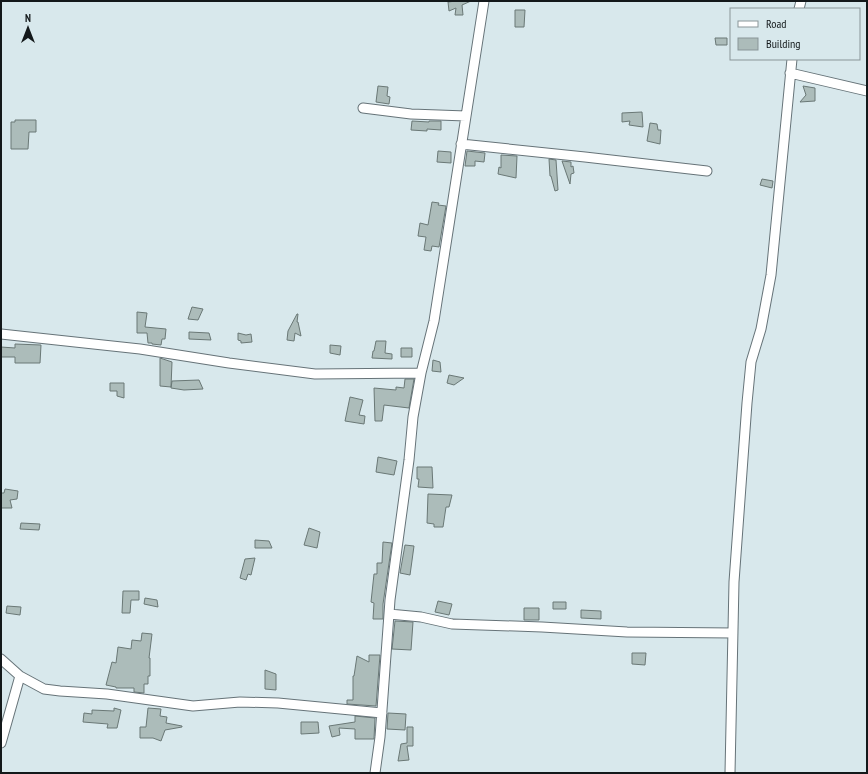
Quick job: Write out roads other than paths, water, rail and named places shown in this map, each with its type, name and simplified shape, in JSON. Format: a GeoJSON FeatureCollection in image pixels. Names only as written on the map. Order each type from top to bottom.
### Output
{"type":"FeatureCollection","features":[{"type":"Feature","properties":{"kind":"street"},"geometry":{"type":"LineString","coordinates":[[375,773],[382,713],[389,614],[409,460],[413,417],[421,373],[434,321],[484,1]]}},
{"type":"Feature","properties":{"kind":"street"},"geometry":{"type":"LineString","coordinates":[[730,773],[734,582],[751,362],[761,328],[771,274],[792,60]]}},
{"type":"Feature","properties":{"kind":"street"},"geometry":{"type":"LineString","coordinates":[[790,73],[867,91]]}},
{"type":"Feature","properties":{"kind":"street"},"geometry":{"type":"LineString","coordinates":[[363,108],[411,114],[466,116]]}},
{"type":"Feature","properties":{"kind":"street"},"geometry":{"type":"LineString","coordinates":[[462,144],[585,156],[707,171]]}},
{"type":"Feature","properties":{"kind":"street"},"geometry":{"type":"LineString","coordinates":[[1,334],[140,349],[229,363],[315,374],[421,373]]}},
{"type":"Feature","properties":{"kind":"street"},"geometry":{"type":"LineString","coordinates":[[389,614],[421,617],[452,624],[627,632],[733,633]]}},
{"type":"Feature","properties":{"kind":"street"},"geometry":{"type":"LineString","coordinates":[[1,659],[20,676],[44,689],[144,698],[193,706],[240,702],[382,713]]}},
{"type":"Feature","properties":{"kind":"street"},"geometry":{"type":"LineString","coordinates":[[1,743],[20,676]]}}]}
